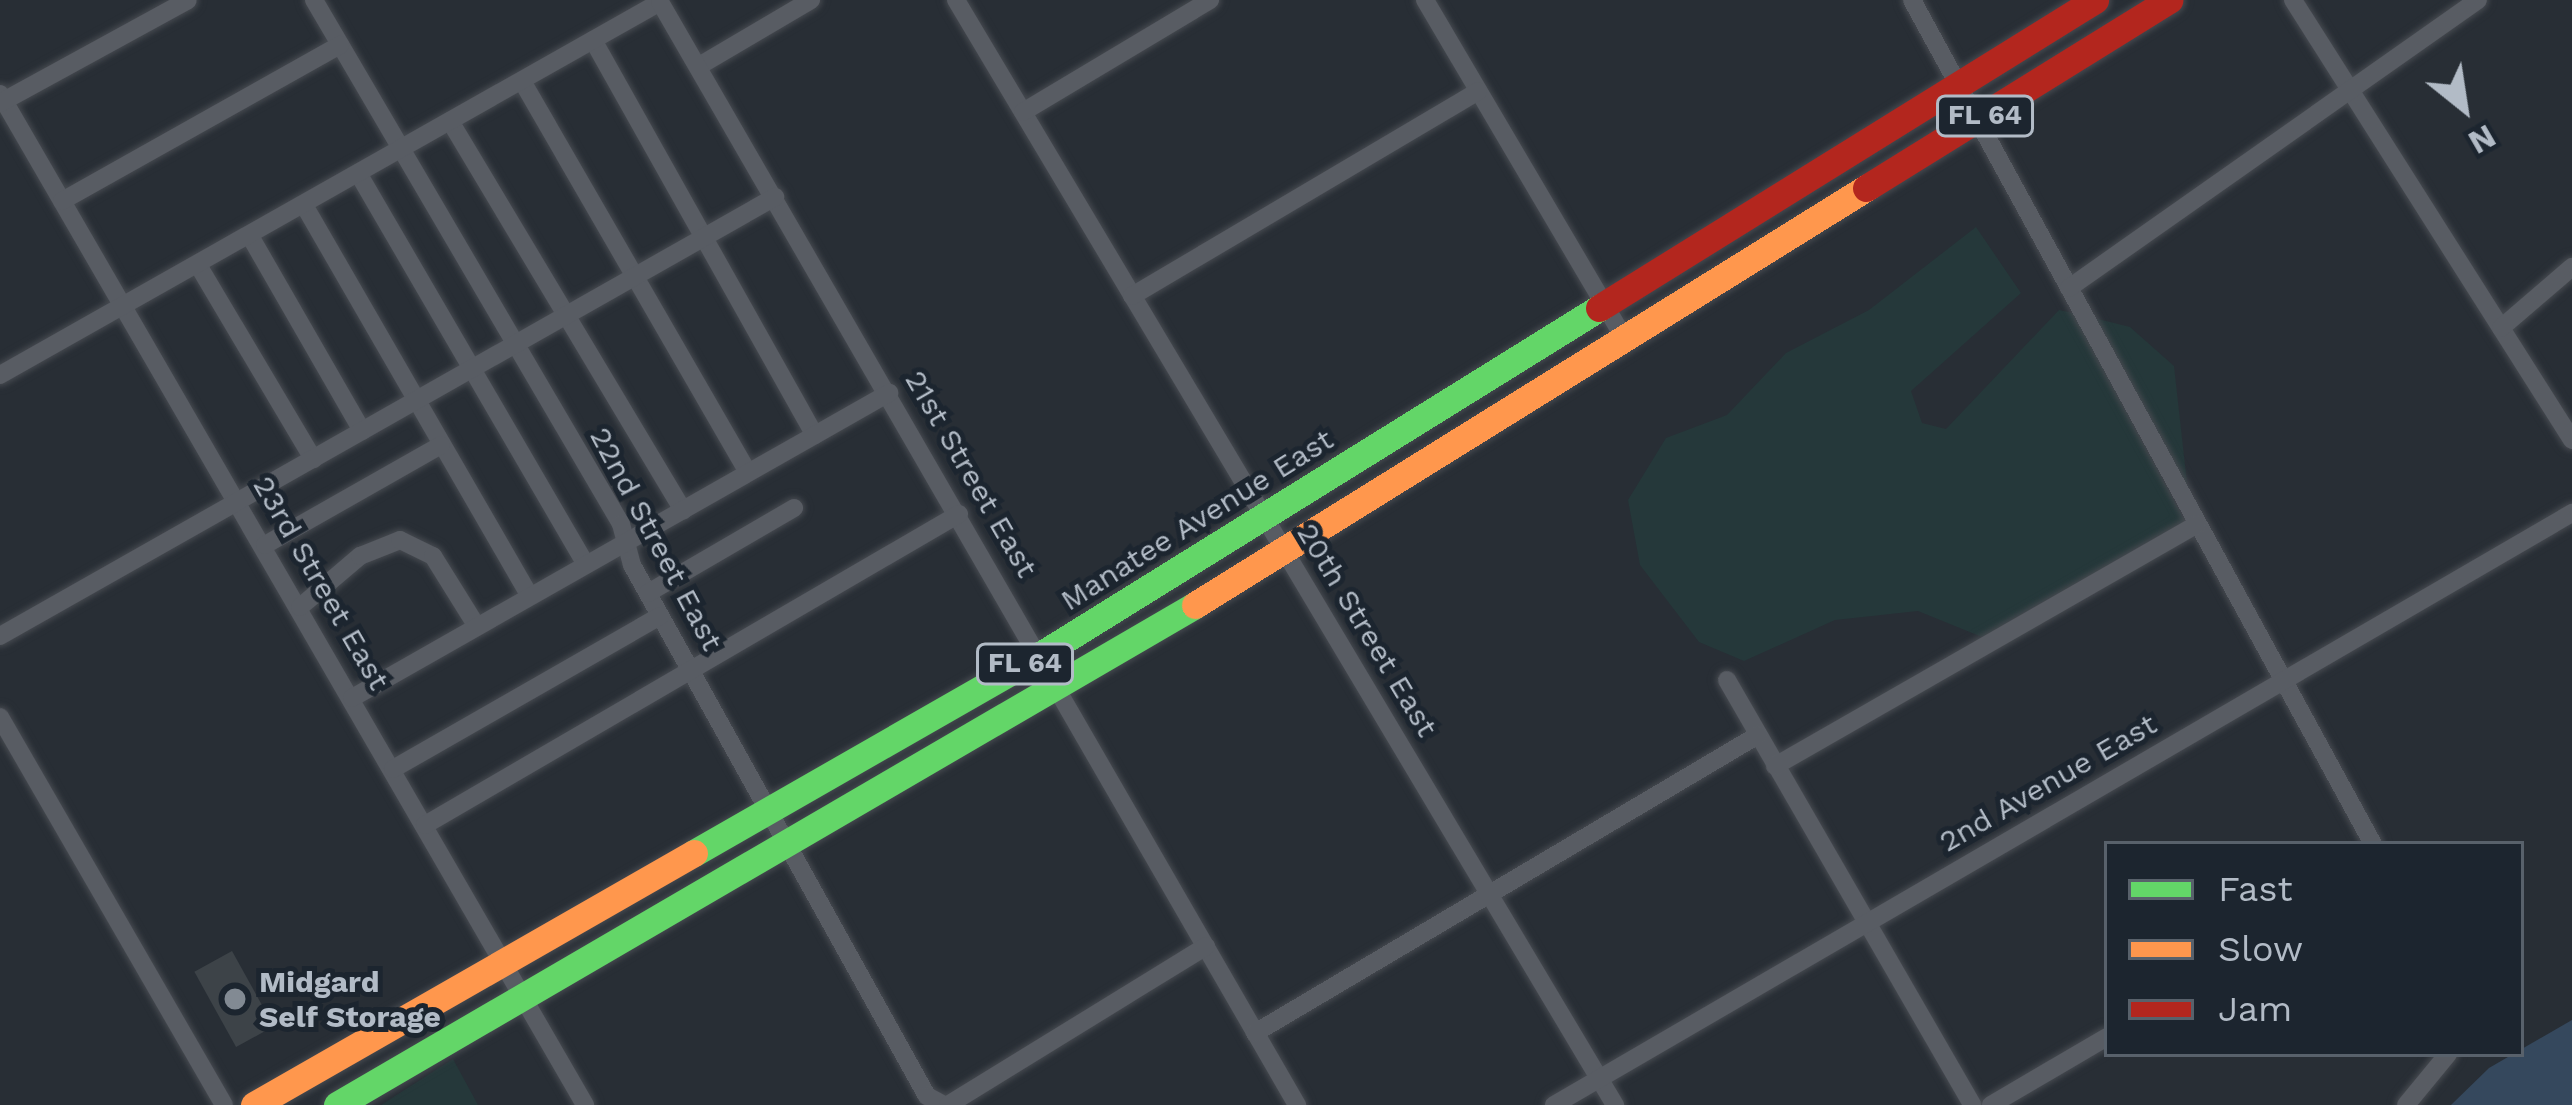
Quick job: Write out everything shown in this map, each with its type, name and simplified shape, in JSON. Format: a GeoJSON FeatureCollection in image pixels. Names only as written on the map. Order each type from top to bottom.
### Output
{"type":"FeatureCollection","features":[{"type":"Feature","properties":{"kind":"main road","name":"Manatee Avenue East"},"geometry":{"type":"LineString","coordinates":[[254,1105],[1042,654],[2095,0]]}},
{"type":"Feature","properties":{"kind":"main road","name":"FL 64"},"geometry":{"type":"LineString","coordinates":[[337,1105],[1059,689],[2169,0]]}},
{"type":"Feature","properties":{"kind":"street"},"geometry":{"type":"LineString","coordinates":[[1,99],[188,0]]}},
{"type":"Feature","properties":{"kind":"street","name":"22nd Street East"},"geometry":{"type":"LineString","coordinates":[[314,0],[626,543],[660,616],[927,1096],[946,1105]]}},
{"type":"Feature","properties":{"kind":"street"},"geometry":{"type":"LineString","coordinates":[[699,66],[811,0]]}},
{"type":"Feature","properties":{"kind":"street","name":"20th Street East"},"geometry":{"type":"LineString","coordinates":[[956,0],[1615,1105]]}},
{"type":"Feature","properties":{"kind":"street"},"geometry":{"type":"LineString","coordinates":[[1023,112],[1210,0]]}},
{"type":"Feature","properties":{"kind":"street"},"geometry":{"type":"LineString","coordinates":[[1425,0],[1624,339]]}},
{"type":"Feature","properties":{"kind":"street"},"geometry":{"type":"LineString","coordinates":[[1912,0],[2372,841]]}},
{"type":"Feature","properties":{"kind":"street"},"geometry":{"type":"LineString","coordinates":[[2293,0],[2572,440]]}},
{"type":"Feature","properties":{"kind":"street"},"geometry":{"type":"LineString","coordinates":[[2068,288],[2478,0]]}},
{"type":"Feature","properties":{"kind":"street"},"geometry":{"type":"LineString","coordinates":[[0,375],[659,2]]}},
{"type":"Feature","properties":{"kind":"street","name":"21st Street East"},"geometry":{"type":"LineString","coordinates":[[659,2],[1042,654],[1297,1105]]}},
{"type":"Feature","properties":{"kind":"street"},"geometry":{"type":"LineString","coordinates":[[593,40],[815,435]]}},
{"type":"Feature","properties":{"kind":"street"},"geometry":{"type":"LineString","coordinates":[[62,201],[340,45]]}},
{"type":"Feature","properties":{"kind":"street"},"geometry":{"type":"LineString","coordinates":[[522,81],[748,473]]}},
{"type":"Feature","properties":{"kind":"street"},"geometry":{"type":"LineString","coordinates":[[1132,296],[1478,91]]}},
{"type":"Feature","properties":{"kind":"street","name":"23rd Street East"},"geometry":{"type":"LineString","coordinates":[[1,99],[265,545],[585,1105]]}},
{"type":"Feature","properties":{"kind":"street"},"geometry":{"type":"LineString","coordinates":[[450,121],[682,511]]}},
{"type":"Feature","properties":{"kind":"street"},"geometry":{"type":"LineString","coordinates":[[358,173],[586,564]]}},
{"type":"Feature","properties":{"kind":"street"},"geometry":{"type":"LineString","coordinates":[[0,636],[775,196]]}},
{"type":"Feature","properties":{"kind":"street"},"geometry":{"type":"LineString","coordinates":[[304,205],[529,595]]}},
{"type":"Feature","properties":{"kind":"street"},"geometry":{"type":"LineString","coordinates":[[250,236],[362,431]]}},
{"type":"Feature","properties":{"kind":"street"},"geometry":{"type":"LineString","coordinates":[[198,265],[313,459]]}},
{"type":"Feature","properties":{"kind":"street"},"geometry":{"type":"LineString","coordinates":[[2501,328],[2572,267]]}},
{"type":"Feature","properties":{"kind":"street"},"geometry":{"type":"LineString","coordinates":[[352,698],[889,393]]}},
{"type":"Feature","properties":{"kind":"street"},"geometry":{"type":"LineString","coordinates":[[265,545],[441,445]]}},
{"type":"Feature","properties":{"kind":"street"},"geometry":{"type":"LineString","coordinates":[[648,593],[794,508]]}},
{"type":"Feature","properties":{"kind":"street","name":"2nd Avenue East"},"geometry":{"type":"LineString","coordinates":[[1555,1105],[2572,513]]}},
{"type":"Feature","properties":{"kind":"street"},"geometry":{"type":"LineString","coordinates":[[425,825],[959,514]]}},
{"type":"Feature","properties":{"kind":"street"},"geometry":{"type":"LineString","coordinates":[[1775,766],[2197,524]]}},
{"type":"Feature","properties":{"kind":"street"},"geometry":{"type":"LineString","coordinates":[[300,607],[360,556],[400,540],[433,556],[476,626]]}},
{"type":"Feature","properties":{"kind":"street"},"geometry":{"type":"LineString","coordinates":[[393,769],[660,616]]}},
{"type":"Feature","properties":{"kind":"street"},"geometry":{"type":"LineString","coordinates":[[1726,680],[1972,1105]]}},
{"type":"Feature","properties":{"kind":"street"},"geometry":{"type":"LineString","coordinates":[[0,717],[224,1105]]}},
{"type":"Feature","properties":{"kind":"street"},"geometry":{"type":"LineString","coordinates":[[1255,1033],[1758,735]]}},
{"type":"Feature","properties":{"kind":"street"},"geometry":{"type":"LineString","coordinates":[[946,1105],[1206,946]]}},
{"type":"Feature","properties":{"kind":"street"},"geometry":{"type":"LineString","coordinates":[[1990,1105],[2104,1039]]}},
{"type":"Feature","properties":{"kind":"street"},"geometry":{"type":"LineString","coordinates":[[2406,1105],[2446,1057]]}},
{"type":"Feature","properties":{"kind":"shaded area"},"geometry":{"type":"Polygon","coordinates":[[[1976,227],[2021,293],[1911,391],[1922,423],[1946,429],[2059,310],[2073,313],[2185,521],[1982,637],[1918,611],[1835,620],[1744,661],[1699,642],[1640,565],[1628,500],[1666,438],[1727,415],[1786,353],[1869,310],[1976,227]]]}},
{"type":"Feature","properties":{"kind":"shaded area"},"geometry":{"type":"Polygon","coordinates":[[[2094,318],[2130,327],[2174,366],[2188,492],[2094,318]]]}},
{"type":"Feature","properties":{"kind":"shaded area"},"geometry":{"type":"Polygon","coordinates":[[[453,1059],[478,1105],[381,1105],[453,1059]]]}},
{"type":"Feature","properties":{"kind":"water"},"geometry":{"type":"Polygon","coordinates":[[[2572,1020],[2572,1105],[2451,1105],[2489,1068],[2508,1057],[2524,1057],[2524,1048],[2572,1020]]]}},
{"type":"Feature","properties":{"kind":"building","name":"Midgard Self Storage"},"geometry":{"type":"Polygon","coordinates":[[[232,951],[274,1026],[236,1047],[194,972],[232,951]]]}},
{"type":"Feature","properties":{"kind":"traffic: fast"},"geometry":{"type":"LineString","coordinates":[[694,853],[1042,654],[1599,308]]}},
{"type":"Feature","properties":{"kind":"traffic: fast"},"geometry":{"type":"LineString","coordinates":[[337,1105],[1195,605]]}},
{"type":"Feature","properties":{"kind":"traffic: slow"},"geometry":{"type":"LineString","coordinates":[[1195,605],[1866,188]]}},
{"type":"Feature","properties":{"kind":"traffic: slow"},"geometry":{"type":"LineString","coordinates":[[254,1105],[694,853]]}},
{"type":"Feature","properties":{"kind":"traffic: jam"},"geometry":{"type":"LineString","coordinates":[[1599,308],[2095,0]]}},
{"type":"Feature","properties":{"kind":"traffic: jam"},"geometry":{"type":"LineString","coordinates":[[1866,188],[2169,0]]}},
{"type":"Feature","properties":{"kind":"place","name":"Midgard Self Storage"},"geometry":{"type":"Point","coordinates":[235,999]}}]}
